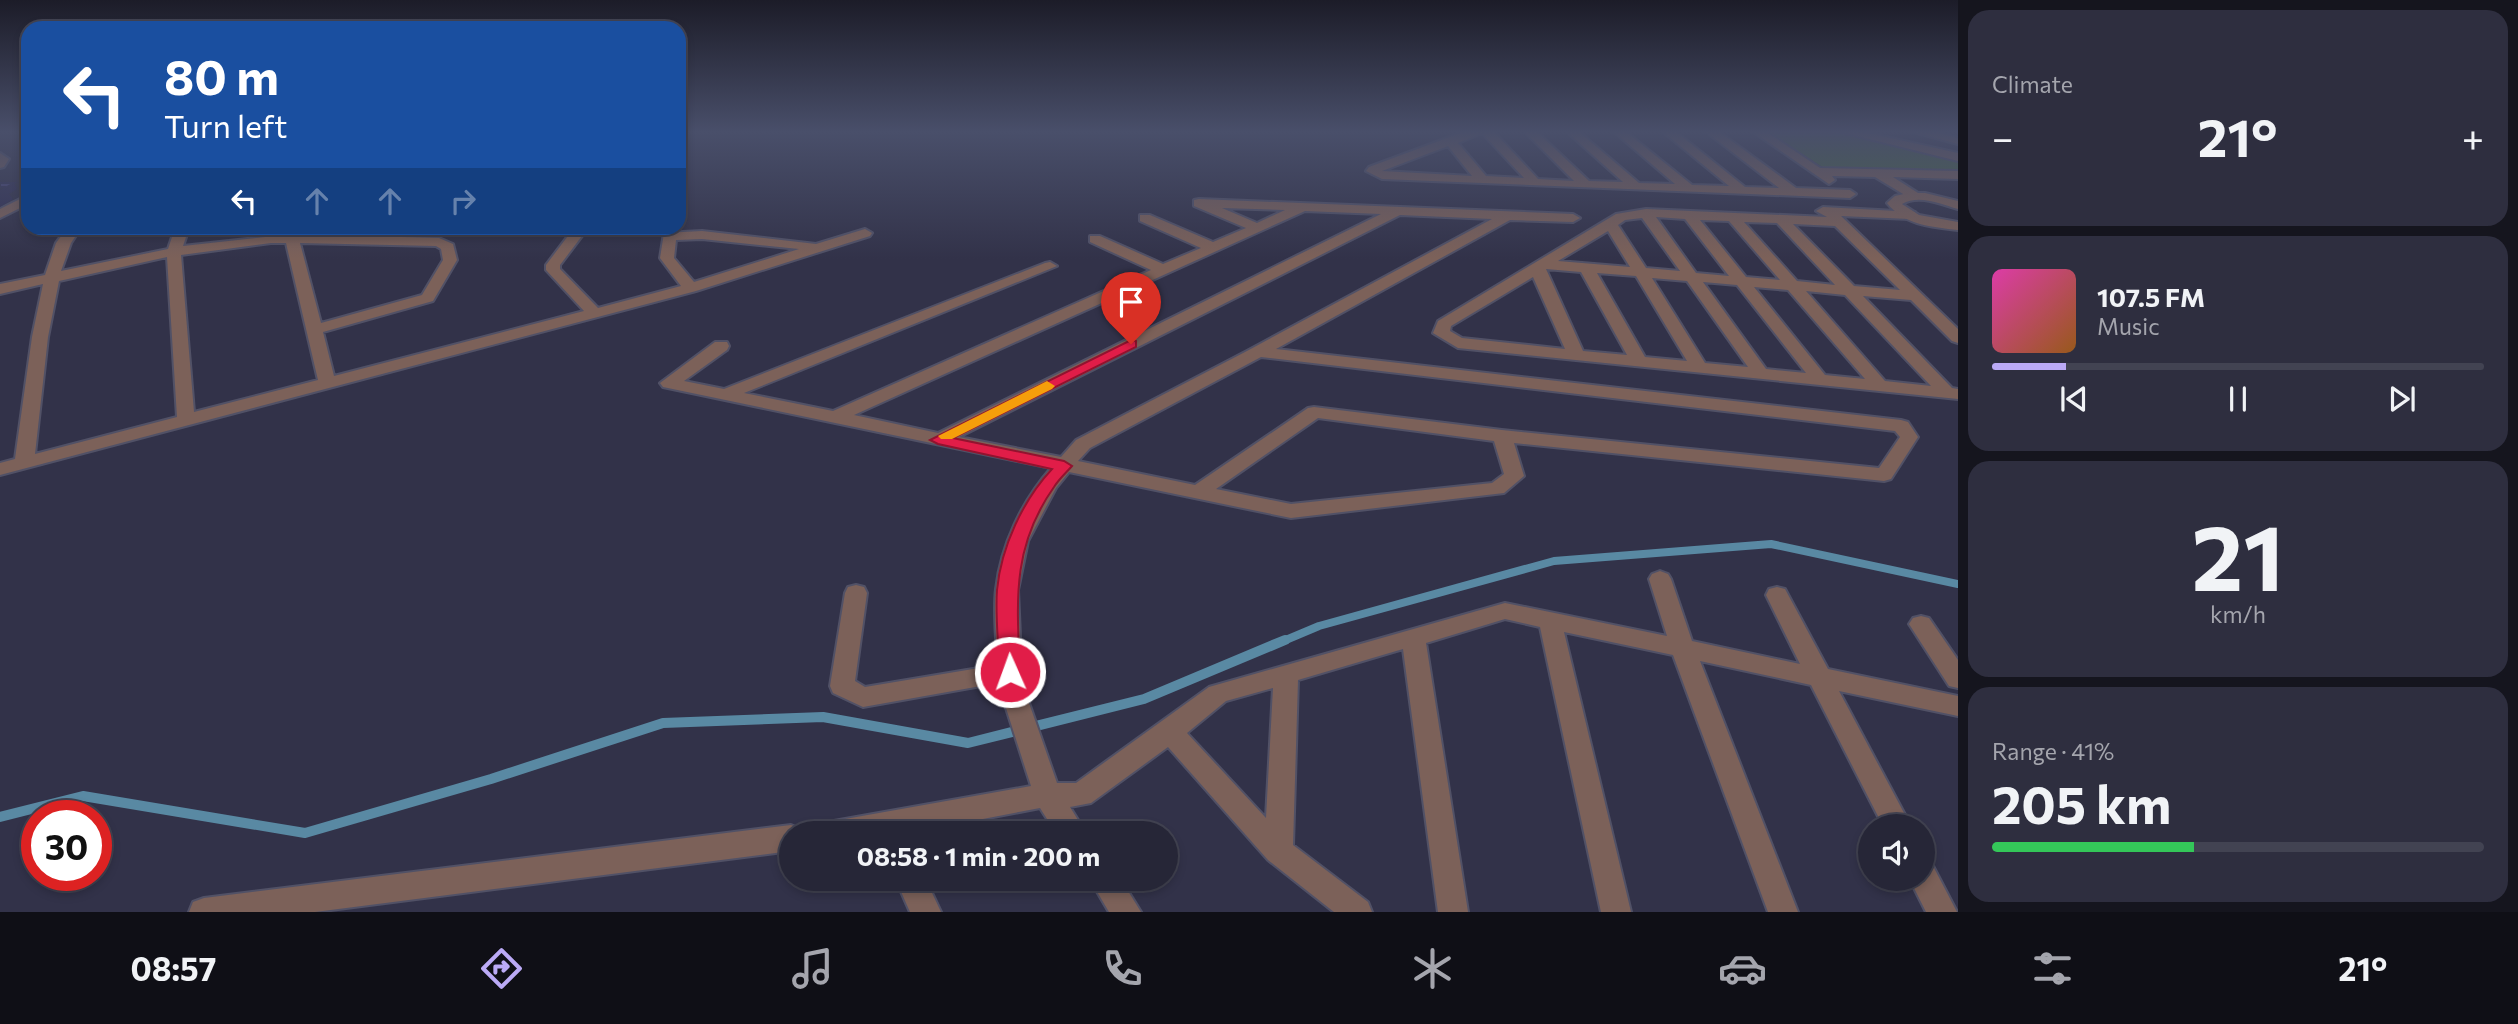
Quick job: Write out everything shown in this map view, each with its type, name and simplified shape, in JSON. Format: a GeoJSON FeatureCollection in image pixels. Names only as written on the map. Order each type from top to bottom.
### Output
{"type":"FeatureCollection","features":[{"type":"Feature","properties":{"kind":"street"},"geometry":{"type":"LineString","coordinates":[[1378,174],[1586,186],[1850,194],[1819,174]]}},
{"type":"Feature","properties":{"kind":"street"},"geometry":{"type":"LineString","coordinates":[[1477,174],[1482,180]]}},
{"type":"Feature","properties":{"kind":"street"},"geometry":{"type":"LineString","coordinates":[[1526,174],[1535,183]]}},
{"type":"Feature","properties":{"kind":"street"},"geometry":{"type":"LineString","coordinates":[[1573,174],[1586,186]]}},
{"type":"Feature","properties":{"kind":"street"},"geometry":{"type":"LineString","coordinates":[[1620,174],[1636,187]]}},
{"type":"Feature","properties":{"kind":"street"},"geometry":{"type":"LineString","coordinates":[[1670,174],[1689,189]]}},
{"type":"Feature","properties":{"kind":"street"},"geometry":{"type":"LineString","coordinates":[[1721,174],[1743,191]]}},
{"type":"Feature","properties":{"kind":"street"},"geometry":{"type":"LineString","coordinates":[[1768,174],[1793,192]]}},
{"type":"Feature","properties":{"kind":"street"},"geometry":{"type":"LineString","coordinates":[[1880,174],[1913,197]]}},
{"type":"Feature","properties":{"kind":"street"},"geometry":{"type":"LineString","coordinates":[[1914,174],[1958,175]]}},
{"type":"Feature","properties":{"kind":"street"},"geometry":{"type":"LineString","coordinates":[[1941,174],[1958,184]]}},
{"type":"Feature","properties":{"kind":"street"},"geometry":{"type":"LineString","coordinates":[[1958,205],[1913,197],[1899,198],[1894,203],[1899,210],[1910,215],[1958,226]]}},
{"type":"Feature","properties":{"kind":"street"},"geometry":{"type":"LineString","coordinates":[[1625,202],[1833,216],[1958,338]]}},
{"type":"Feature","properties":{"kind":"street"},"geometry":{"type":"LineString","coordinates":[[1256,227],[1199,203],[1573,218]]}},
{"type":"Feature","properties":{"kind":"street"},"geometry":{"type":"LineString","coordinates":[[0,216],[21,204]]}},
{"type":"Feature","properties":{"kind":"street"},"geometry":{"type":"LineString","coordinates":[[833,418],[1301,208]]}},
{"type":"Feature","properties":{"kind":"street"},"geometry":{"type":"LineString","coordinates":[[938,440],[1396,212]]}},
{"type":"Feature","properties":{"kind":"street"},"geometry":{"type":"LineString","coordinates":[[1910,215],[1782,219],[1646,213],[1621,217],[1444,324],[1441,333],[1458,343],[1953,393]]}},
{"type":"Feature","properties":{"kind":"street"},"geometry":{"type":"LineString","coordinates":[[1646,213],[1761,374]]}},
{"type":"Feature","properties":{"kind":"street"},"geometry":{"type":"LineString","coordinates":[[0,216],[21,214]]}},
{"type":"Feature","properties":{"kind":"street"},"geometry":{"type":"LineString","coordinates":[[1689,215],[1819,380]]}},
{"type":"Feature","properties":{"kind":"street"},"geometry":{"type":"LineString","coordinates":[[1064,821],[1047,795],[1010,678],[1007,590],[1017,541],[1046,485],[1083,444],[1259,352],[1505,217]]}},
{"type":"Feature","properties":{"kind":"street"},"geometry":{"type":"LineString","coordinates":[[1733,217],[1880,386]]}},
{"type":"Feature","properties":{"kind":"street"},"geometry":{"type":"LineString","coordinates":[[1145,218],[1211,247]]}},
{"type":"Feature","properties":{"kind":"street"},"geometry":{"type":"LineString","coordinates":[[1782,219],[1953,393]]}},
{"type":"Feature","properties":{"kind":"street"},"geometry":{"type":"LineString","coordinates":[[1610,223],[1700,368]]}},
{"type":"Feature","properties":{"kind":"street"},"geometry":{"type":"LineString","coordinates":[[0,469],[691,288],[865,233]]}},
{"type":"Feature","properties":{"kind":"street"},"geometry":{"type":"LineString","coordinates":[[686,234],[818,247]]}},
{"type":"Feature","properties":{"kind":"street"},"geometry":{"type":"LineString","coordinates":[[24,462],[51,279],[62,242],[68,235]]}},
{"type":"Feature","properties":{"kind":"street"},"geometry":{"type":"LineString","coordinates":[[180,235],[174,253],[186,421]]}},
{"type":"Feature","properties":{"kind":"street"},"geometry":{"type":"LineString","coordinates":[[377,241],[384,235]]}},
{"type":"Feature","properties":{"kind":"street"},"geometry":{"type":"LineString","coordinates":[[576,235],[553,265],[553,270],[594,313]]}},
{"type":"Feature","properties":{"kind":"street"},"geometry":{"type":"LineString","coordinates":[[670,235],[667,258],[691,288]]}},
{"type":"Feature","properties":{"kind":"street"},"geometry":{"type":"LineString","coordinates":[[0,289],[236,243],[292,238],[439,242],[448,247],[450,260],[428,298],[314,330]]}},
{"type":"Feature","properties":{"kind":"street"},"geometry":{"type":"LineString","coordinates":[[292,238],[328,384]]}},
{"type":"Feature","properties":{"kind":"street"},"geometry":{"type":"LineString","coordinates":[[1095,239],[1161,270]]}},
{"type":"Feature","properties":{"kind":"street"},"geometry":{"type":"LineString","coordinates":[[724,395],[1050,266]]}},
{"type":"Feature","properties":{"kind":"street"},"geometry":{"type":"LineString","coordinates":[[1539,266],[1915,296]]}},
{"type":"Feature","properties":{"kind":"street"},"geometry":{"type":"LineString","coordinates":[[1539,266],[1577,356]]}},
{"type":"Feature","properties":{"kind":"street"},"geometry":{"type":"LineString","coordinates":[[1587,269],[1639,362]]}},
{"type":"Feature","properties":{"kind":"street"},"geometry":{"type":"LineString","coordinates":[[721,346],[668,383],[1291,511],[1497,489],[1514,476],[1502,436]]}},
{"type":"Feature","properties":{"kind":"street"},"geometry":{"type":"LineString","coordinates":[[1197,493],[1314,412],[1502,436],[1884,475],[1909,437],[1901,426],[1259,352]]}},
{"type":"Feature","properties":{"kind":"street"},"geometry":{"type":"LineString","coordinates":[[1660,579],[1683,649],[1783,912]]}},
{"type":"Feature","properties":{"kind":"street"},"geometry":{"type":"LineString","coordinates":[[856,593],[842,686],[863,697],[1010,678]]}},
{"type":"Feature","properties":{"kind":"street"},"geometry":{"type":"LineString","coordinates":[[1777,595],[1891,814]]}},
{"type":"Feature","properties":{"kind":"street"},"geometry":{"type":"LineString","coordinates":[[926,821],[1047,795],[1081,794],[1170,732],[1218,694],[1506,611],[1958,706]]}},
{"type":"Feature","properties":{"kind":"street"},"geometry":{"type":"LineString","coordinates":[[1550,621],[1616,912]]}},
{"type":"Feature","properties":{"kind":"street"},"geometry":{"type":"LineString","coordinates":[[1921,624],[1958,679]]}},
{"type":"Feature","properties":{"kind":"street"},"geometry":{"type":"LineString","coordinates":[[1413,638],[1452,912]]}},
{"type":"Feature","properties":{"kind":"street"},"geometry":{"type":"LineString","coordinates":[[1278,851],[1286,674]]}},
{"type":"Feature","properties":{"kind":"street"},"geometry":{"type":"LineString","coordinates":[[1170,732],[1278,851],[1357,912]]}},
{"type":"Feature","properties":{"kind":"street"},"geometry":{"type":"LineString","coordinates":[[204,912],[779,840]]}},
{"type":"Feature","properties":{"kind":"street"},"geometry":{"type":"LineString","coordinates":[[916,891],[926,912]]}},
{"type":"Feature","properties":{"kind":"street"},"geometry":{"type":"LineString","coordinates":[[1112,891],[1126,912]]}},
{"type":"Feature","properties":{"kind":"street"},"geometry":{"type":"LineString","coordinates":[[1931,891],[1942,912]]}},
{"type":"Feature","properties":{"kind":"building"},"geometry":{"type":"Polygon","coordinates":[[[0,183],[14,183],[5,188],[0,187],[0,183]]]}},
{"type":"Feature","properties":{"kind":"waterway"},"geometry":{"type":"LineString","coordinates":[[1281,642],[1319,626],[1554,561],[1771,544],[1958,584]]}},
{"type":"Feature","properties":{"kind":"waterway"},"geometry":{"type":"LineString","coordinates":[[0,817],[83,796],[305,833],[491,779],[663,723],[823,717],[968,743],[1144,699],[1285,640]]}},
{"type":"Feature","properties":{"kind":"slow traffic"},"geometry":{"type":"LineString","coordinates":[[946,436],[1047,386]]}},
{"type":"Feature","properties":{"kind":"route"},"geometry":{"type":"LineString","coordinates":[[1010,672],[1007,590],[1017,541],[1046,485],[1064,466],[938,440],[1131,344]]}}]}
